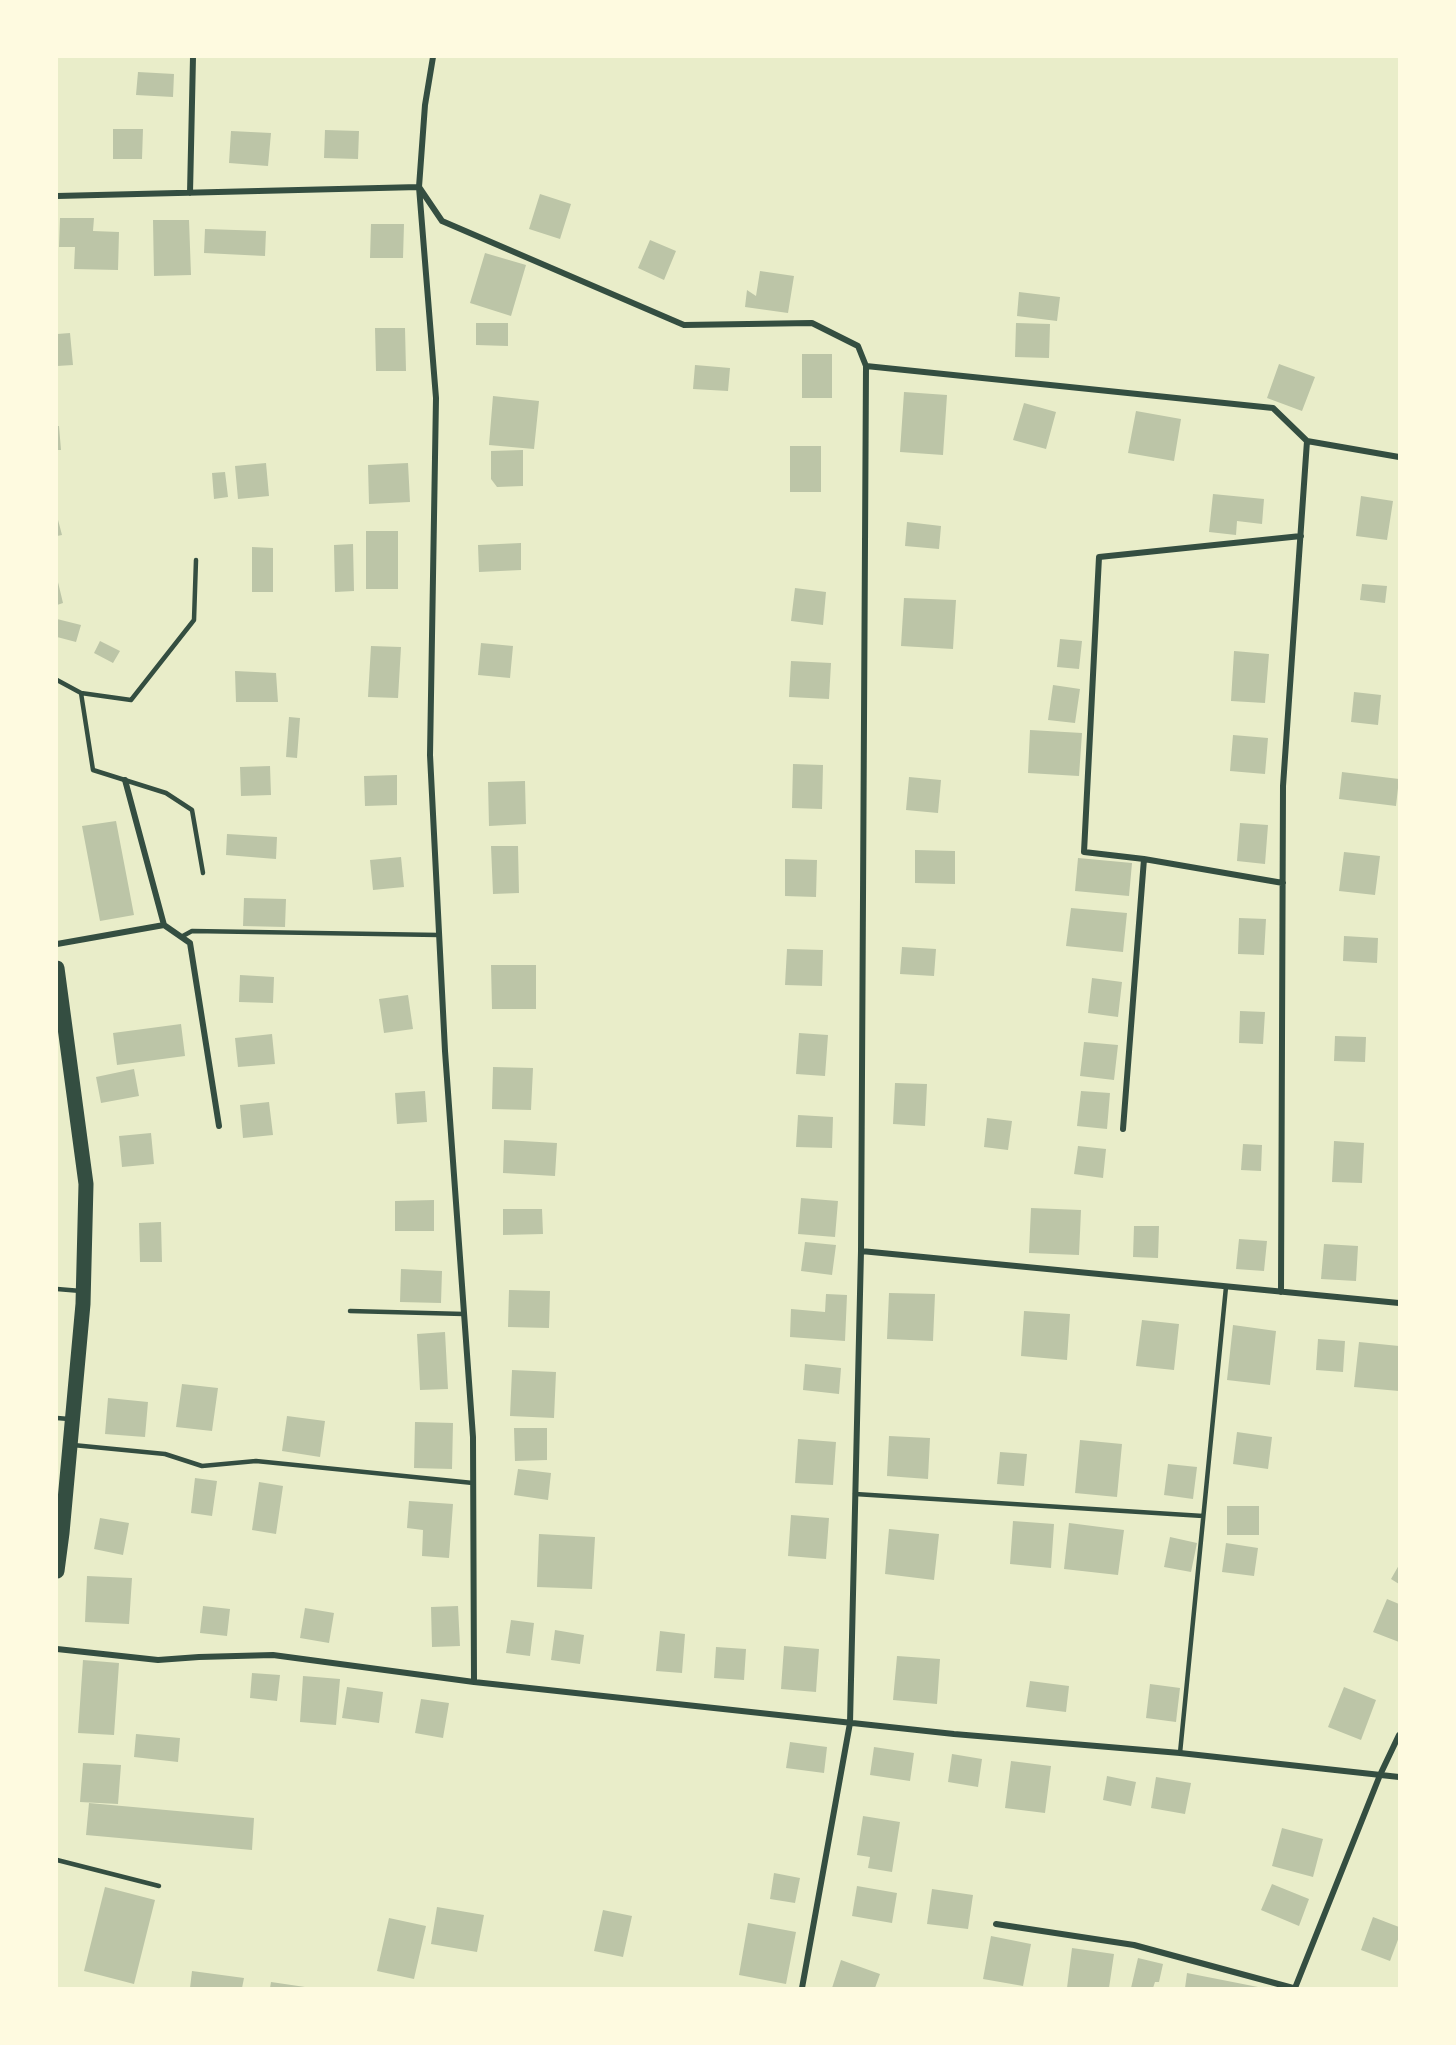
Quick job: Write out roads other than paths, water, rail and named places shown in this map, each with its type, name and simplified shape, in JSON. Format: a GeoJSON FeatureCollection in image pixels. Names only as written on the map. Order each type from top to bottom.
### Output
{"type":"FeatureCollection","features":[{"type":"Feature","properties":{"kind":"main road"},"geometry":{"type":"LineString","coordinates":[[57,1571],[70,1444],[65,1419],[84,1291],[86,1184],[58,977]]}},
{"type":"Feature","properties":{"kind":"street"},"geometry":{"type":"LineString","coordinates":[[190,193],[193,57]]}},
{"type":"Feature","properties":{"kind":"street"},"geometry":{"type":"LineString","coordinates":[[433,57],[425,105],[419,187],[436,398],[430,755],[446,1062],[473,1437],[474,1682]]}},
{"type":"Feature","properties":{"kind":"street"},"geometry":{"type":"LineString","coordinates":[[57,196],[419,187]]}},
{"type":"Feature","properties":{"kind":"street"},"geometry":{"type":"LineString","coordinates":[[419,187],[442,221],[684,325],[812,323],[858,346],[866,366],[861,1251],[850,1723],[802,1988]]}},
{"type":"Feature","properties":{"kind":"street"},"geometry":{"type":"LineString","coordinates":[[866,366],[1273,408],[1307,441],[1399,457]]}},
{"type":"Feature","properties":{"kind":"street"},"geometry":{"type":"LineString","coordinates":[[1281,1292],[1283,786],[1307,441]]}},
{"type":"Feature","properties":{"kind":"street"},"geometry":{"type":"LineString","coordinates":[[1282,883],[1144,859],[1084,852],[1100,557],[1301,536]]}},
{"type":"Feature","properties":{"kind":"street"},"geometry":{"type":"LineString","coordinates":[[125,780],[164,925],[190,944],[219,1126]]}},
{"type":"Feature","properties":{"kind":"street"},"geometry":{"type":"LineString","coordinates":[[1123,1129],[1144,859]]}},
{"type":"Feature","properties":{"kind":"street"},"geometry":{"type":"LineString","coordinates":[[57,944],[164,925]]}},
{"type":"Feature","properties":{"kind":"street"},"geometry":{"type":"LineString","coordinates":[[861,1251],[1399,1303]]}},
{"type":"Feature","properties":{"kind":"street"},"geometry":{"type":"LineString","coordinates":[[57,1649],[158,1660],[273,1655],[474,1682],[850,1723],[1180,1753],[1399,1777]]}},
{"type":"Feature","properties":{"kind":"street"},"geometry":{"type":"LineString","coordinates":[[996,1924],[1134,1945],[1294,1988],[1380,1775],[1399,1735]]}},
{"type":"Feature","properties":{"kind":"lane"},"geometry":{"type":"LineString","coordinates":[[57,680],[81,693],[130,700],[194,620],[196,560]]}},
{"type":"Feature","properties":{"kind":"lane"},"geometry":{"type":"LineString","coordinates":[[81,693],[93,770],[166,793],[192,810],[203,873]]}},
{"type":"Feature","properties":{"kind":"lane"},"geometry":{"type":"LineString","coordinates":[[181,937],[192,931],[439,935]]}},
{"type":"Feature","properties":{"kind":"lane"},"geometry":{"type":"LineString","coordinates":[[1180,1753],[1226,1287]]}},
{"type":"Feature","properties":{"kind":"lane"},"geometry":{"type":"LineString","coordinates":[[57,1289],[84,1291]]}},
{"type":"Feature","properties":{"kind":"lane"},"geometry":{"type":"LineString","coordinates":[[350,1311],[464,1314]]}},
{"type":"Feature","properties":{"kind":"lane"},"geometry":{"type":"LineString","coordinates":[[70,1444],[165,1454],[202,1466],[256,1461],[473,1483]]}},
{"type":"Feature","properties":{"kind":"lane"},"geometry":{"type":"LineString","coordinates":[[855,1494],[1203,1516]]}},
{"type":"Feature","properties":{"kind":"lane"},"geometry":{"type":"LineString","coordinates":[[57,1860],[159,1886]]}}]}
